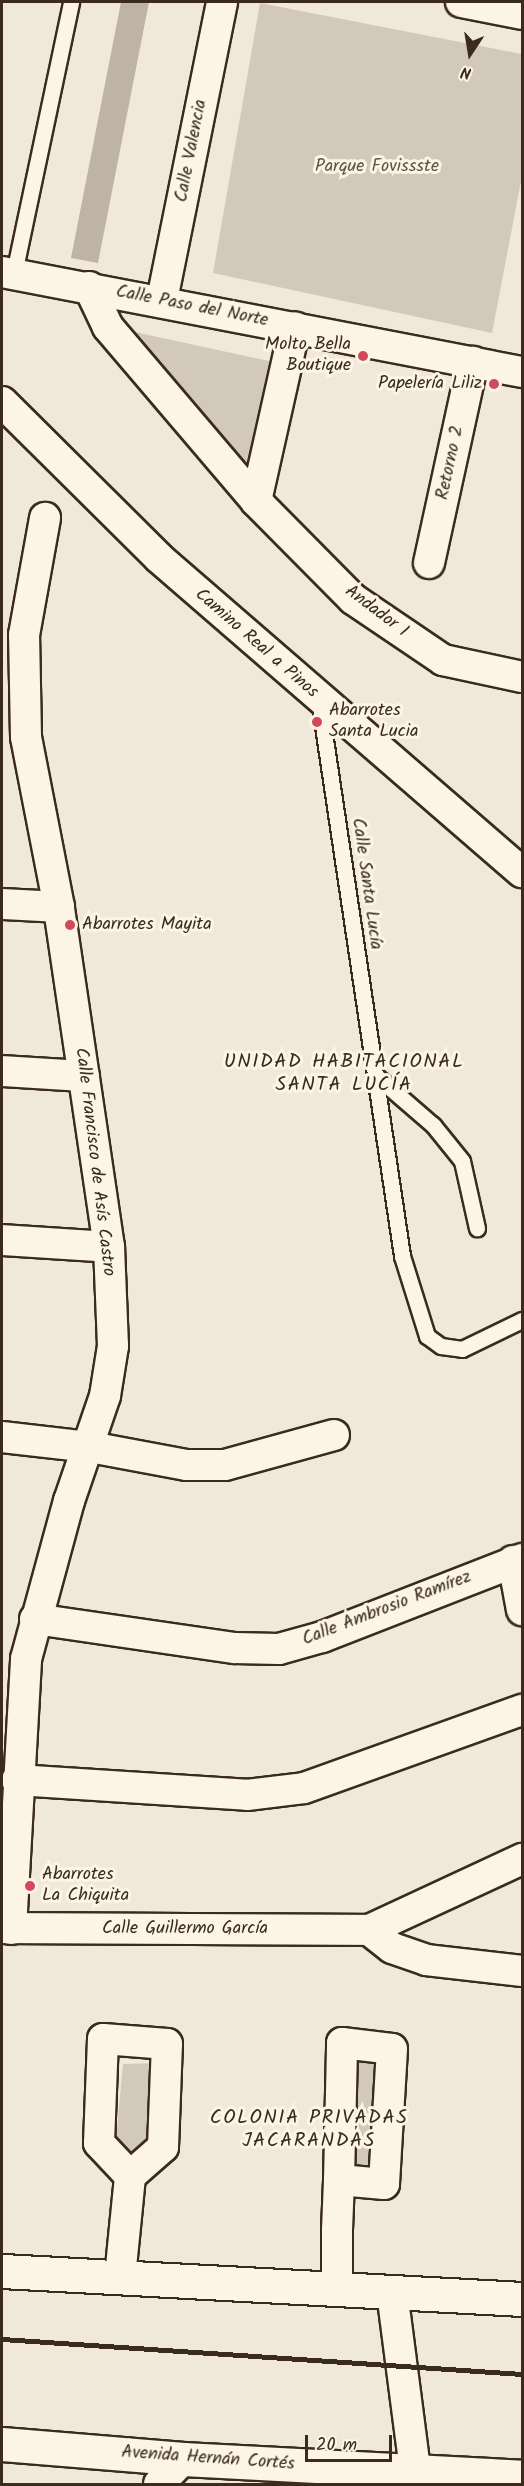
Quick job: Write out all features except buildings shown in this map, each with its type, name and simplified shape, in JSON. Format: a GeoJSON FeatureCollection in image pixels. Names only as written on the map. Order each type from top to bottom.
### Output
{"type":"FeatureCollection","features":[{"type":"Feature","properties":{"kind":"main road"},"geometry":{"type":"LineString","coordinates":[[2,2271],[522,2299]]}},
{"type":"Feature","properties":{"kind":"main road","name":"Avenida Hernán Cortés"},"geometry":{"type":"LineString","coordinates":[[2,2444],[416,2478],[522,2477]]}},
{"type":"Feature","properties":{"kind":"street","name":"Calle Valencia"},"geometry":{"type":"LineString","coordinates":[[162,300],[222,2]]}},
{"type":"Feature","properties":{"kind":"street"},"geometry":{"type":"LineString","coordinates":[[461,2],[522,14]]}},
{"type":"Feature","properties":{"kind":"street","name":"Calle Paso del Norte"},"geometry":{"type":"LineString","coordinates":[[8,272],[162,300],[522,372]]}},
{"type":"Feature","properties":{"kind":"street","name":"Andador 1"},"geometry":{"type":"LineString","coordinates":[[88,287],[108,327],[256,501],[353,599],[443,660],[522,677]]}},
{"type":"Feature","properties":{"kind":"street"},"geometry":{"type":"LineString","coordinates":[[256,501],[295,327]]}},
{"type":"Feature","properties":{"kind":"street","name":"Retorno 2"},"geometry":{"type":"LineString","coordinates":[[429,563],[473,362]]}},
{"type":"Feature","properties":{"kind":"street","name":"Camino Real a Pinos"},"geometry":{"type":"LineString","coordinates":[[2,402],[159,558],[319,699],[522,872]]}},
{"type":"Feature","properties":{"kind":"street","name":"Calle Francisco de Asís Castro"},"geometry":{"type":"LineString","coordinates":[[6,1928],[26,1659],[35,1619],[105,1396],[112,1346],[109,1247],[59,907],[14,734],[24,635],[45,518]]}},
{"type":"Feature","properties":{"kind":"street"},"geometry":{"type":"LineString","coordinates":[[2,904],[59,907]]}},
{"type":"Feature","properties":{"kind":"street"},"geometry":{"type":"LineString","coordinates":[[2,1071],[84,1076]]}},
{"type":"Feature","properties":{"kind":"street"},"geometry":{"type":"LineString","coordinates":[[2,1240],[109,1247]]}},
{"type":"Feature","properties":{"kind":"street"},"geometry":{"type":"LineString","coordinates":[[2,1437],[90,1447],[186,1465],[225,1465],[334,1435]]}},
{"type":"Feature","properties":{"kind":"street"},"geometry":{"type":"LineString","coordinates":[[518,1560],[522,1610]]}},
{"type":"Feature","properties":{"kind":"street","name":"Calle Ambrosio Ramírez"},"geometry":{"type":"LineString","coordinates":[[35,1619],[235,1648],[279,1649],[322,1637],[518,1560]]}},
{"type":"Feature","properties":{"kind":"street"},"geometry":{"type":"LineString","coordinates":[[18,1780],[247,1795],[304,1788],[522,1710]]}},
{"type":"Feature","properties":{"kind":"street","name":"Calle Guillermo García"},"geometry":{"type":"LineString","coordinates":[[6,1928],[369,1929],[522,1859]]}},
{"type":"Feature","properties":{"kind":"street"},"geometry":{"type":"LineString","coordinates":[[369,1929],[392,1948],[426,1960],[522,1971]]}},
{"type":"Feature","properties":{"kind":"street"},"geometry":{"type":"LineString","coordinates":[[120,2277],[130,2176]]}},
{"type":"Feature","properties":{"kind":"street"},"geometry":{"type":"LineString","coordinates":[[337,2289],[339,2180]]}},
{"type":"Feature","properties":{"kind":"street"},"geometry":{"type":"LineString","coordinates":[[392,2292],[416,2478]]}},
{"type":"Feature","properties":{"kind":"street"},"geometry":{"type":"LineString","coordinates":[[159,2484],[183,2459]]}},
{"type":"Feature","properties":{"kind":"lane"},"geometry":{"type":"LineString","coordinates":[[8,272],[71,2]]}},
{"type":"Feature","properties":{"kind":"lane","name":"Calle Santa Lucía"},"geometry":{"type":"LineString","coordinates":[[319,699],[402,1256],[427,1336],[441,1346],[462,1349],[522,1320]]}},
{"type":"Feature","properties":{"kind":"lane"},"geometry":{"type":"LineString","coordinates":[[375,1075],[433,1125],[462,1161],[477,1228]]}},
{"type":"Feature","properties":{"kind":"green space","name":"Parque Fovissste"},"geometry":{"type":"Polygon","coordinates":[[[260,3],[522,54],[522,176],[492,333],[213,273],[260,3]]]}},
{"type":"Feature","properties":{"kind":"green space"},"geometry":{"type":"Polygon","coordinates":[[[121,329],[278,363],[251,482],[121,329]]]}},
{"type":"Feature","properties":{"kind":"green space"},"geometry":{"type":"Polygon","coordinates":[[[345,2047],[390,2053],[382,2181],[342,2178],[345,2047]]]}},
{"type":"Feature","properties":{"kind":"green space"},"geometry":{"type":"Polygon","coordinates":[[[161,2063],[150,2153],[115,2152],[123,2064],[161,2063]]]}},
{"type":"Feature","properties":{"kind":"railway"},"geometry":{"type":"LineString","coordinates":[[2,2339],[522,2374]]}},
{"type":"Feature","properties":{"kind":"place","name":"Molto Bella Boutique"},"geometry":{"type":"Point","coordinates":[363,356]}},
{"type":"Feature","properties":{"kind":"place","name":"Papelería Liliz"},"geometry":{"type":"Point","coordinates":[494,384]}},
{"type":"Feature","properties":{"kind":"place","name":"Abarrotes Santa Lucia"},"geometry":{"type":"Point","coordinates":[317,722]}},
{"type":"Feature","properties":{"kind":"place","name":"Abarrotes Mayita"},"geometry":{"type":"Point","coordinates":[70,925]}},
{"type":"Feature","properties":{"kind":"place","name":"Abarrotes La Chiquita"},"geometry":{"type":"Point","coordinates":[30,1886]}},
{"type":"Feature","properties":{"kind":"district","name":"UNIDAD HABITACIONAL SANTA LUCÍA"},"geometry":{"type":"Point","coordinates":[344,1074]}},
{"type":"Feature","properties":{"kind":"district","name":"COLONIA PRIVADAS JACARANDAS"},"geometry":{"type":"Point","coordinates":[309,2130]}}]}
